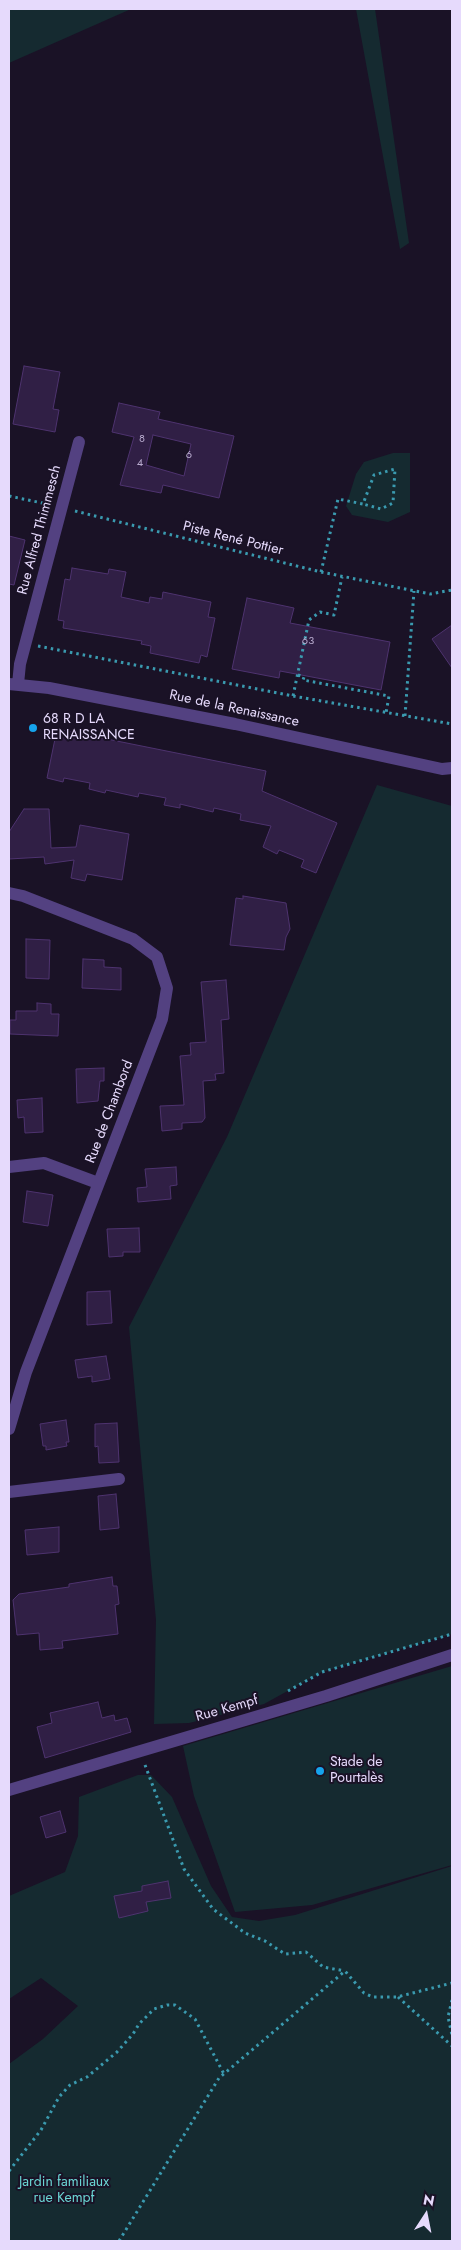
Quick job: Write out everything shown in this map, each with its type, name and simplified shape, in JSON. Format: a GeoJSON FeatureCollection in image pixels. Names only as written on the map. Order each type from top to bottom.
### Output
{"type":"FeatureCollection","features":[{"type":"Feature","properties":{"kind":"street","name":"Rue Alfred Thimmesch"},"geometry":{"type":"LineString","coordinates":[[13,684],[79,442]]}},
{"type":"Feature","properties":{"kind":"street","name":"Rue de la Renaissance"},"geometry":{"type":"LineString","coordinates":[[13,684],[49,688],[236,724],[442,769],[452,768]]}},
{"type":"Feature","properties":{"kind":"street","name":"Rue de Chambord"},"geometry":{"type":"LineString","coordinates":[[9,893],[23,896],[133,939],[157,958],[167,988],[162,1018],[26,1372],[9,1429]]}},
{"type":"Feature","properties":{"kind":"street"},"geometry":{"type":"LineString","coordinates":[[9,1167],[44,1163],[98,1183]]}},
{"type":"Feature","properties":{"kind":"street"},"geometry":{"type":"LineString","coordinates":[[9,1492],[119,1479]]}},
{"type":"Feature","properties":{"kind":"street","name":"Rue Kempf"},"geometry":{"type":"LineString","coordinates":[[9,1790],[326,1696],[452,1655]]}},
{"type":"Feature","properties":{"kind":"path"},"geometry":{"type":"LineString","coordinates":[[321,572],[338,499],[381,509],[393,503],[395,469],[374,475],[363,504]]}},
{"type":"Feature","properties":{"kind":"path","name":"Piste René Pottier"},"geometry":{"type":"LineString","coordinates":[[9,496],[62,507],[342,577],[430,594],[452,590]]}},
{"type":"Feature","properties":{"kind":"path"},"geometry":{"type":"LineString","coordinates":[[293,696],[309,620],[320,612],[334,614],[342,577]]}},
{"type":"Feature","properties":{"kind":"path"},"geometry":{"type":"LineString","coordinates":[[405,716],[414,591]]}},
{"type":"Feature","properties":{"kind":"path"},"geometry":{"type":"LineString","coordinates":[[25,644],[293,696],[452,724]]}},
{"type":"Feature","properties":{"kind":"path"},"geometry":{"type":"LineString","coordinates":[[298,675],[304,677],[303,680],[389,696],[386,713]]}},
{"type":"Feature","properties":{"kind":"path"},"geometry":{"type":"LineString","coordinates":[[286,1692],[322,1672],[452,1634]]}},
{"type":"Feature","properties":{"kind":"path"},"geometry":{"type":"LineString","coordinates":[[140,1750],[184,1869],[213,1909],[246,1933],[265,1941],[286,1954],[306,1952],[323,1967],[345,1971],[364,1994],[373,1997],[397,1997],[452,1983]]}},
{"type":"Feature","properties":{"kind":"path"},"geometry":{"type":"LineString","coordinates":[[119,2241],[219,2078],[345,1971]]}},
{"type":"Feature","properties":{"kind":"path"},"geometry":{"type":"LineString","coordinates":[[397,1997],[452,2046]]}},
{"type":"Feature","properties":{"kind":"path"},"geometry":{"type":"LineString","coordinates":[[452,2000],[448,2017],[452,2034]]}},
{"type":"Feature","properties":{"kind":"path"},"geometry":{"type":"LineString","coordinates":[[9,2171],[41,2130],[59,2097],[70,2085],[87,2077],[117,2052],[134,2034],[138,2024],[154,2009],[167,2005],[175,2006],[195,2020],[224,2074]]}},
{"type":"Feature","properties":{"kind":"green space"},"geometry":{"type":"Polygon","coordinates":[[[9,9],[131,9],[9,63],[9,9]]]}},
{"type":"Feature","properties":{"kind":"green space"},"geometry":{"type":"Polygon","coordinates":[[[356,9],[375,9],[409,243],[400,249],[356,9]]]}},
{"type":"Feature","properties":{"kind":"green space"},"geometry":{"type":"Polygon","coordinates":[[[393,453],[410,453],[410,512],[388,522],[352,515],[346,506],[356,474],[364,462],[393,453]]]}},
{"type":"Feature","properties":{"kind":"green space"},"geometry":{"type":"Polygon","coordinates":[[[377,785],[452,806],[452,1634],[322,1672],[264,1704],[189,1723],[154,1724],[156,1620],[129,1327],[227,1137],[377,785]]]}},
{"type":"Feature","properties":{"kind":"green space","name":"Stade de Pourtalès"},"geometry":{"type":"Polygon","coordinates":[[[452,1666],[452,1865],[312,1905],[235,1912],[194,1796],[183,1746],[452,1666]]]}},
{"type":"Feature","properties":{"kind":"green space","name":"Jardin familiaux rue Kempf"},"geometry":{"type":"Polygon","coordinates":[[[138,1775],[151,1775],[172,1797],[211,1886],[232,1917],[259,1921],[295,1915],[452,1866],[452,2241],[9,2241],[9,2064],[43,2039],[78,2006],[41,1978],[9,1999],[9,1896],[65,1872],[78,1836],[79,1797],[138,1775]]]}},
{"type":"Feature","properties":{"kind":"building"},"geometry":{"type":"Polygon","coordinates":[[[24,366],[60,372],[53,409],[59,410],[55,432],[13,424],[24,366]]]}},
{"type":"Feature","properties":{"kind":"building"},"geometry":{"type":"Polygon","coordinates":[[[119,403],[160,412],[158,419],[234,436],[219,498],[163,485],[161,493],[120,485],[134,437],[112,432],[119,403]],[[153,435],[146,465],[184,476],[191,444],[153,435]]]}},
{"type":"Feature","properties":{"kind":"building"},"geometry":{"type":"Polygon","coordinates":[[[9,536],[25,540],[14,585],[9,584],[9,536]]]}},
{"type":"Feature","properties":{"kind":"building"},"geometry":{"type":"Polygon","coordinates":[[[72,568],[108,574],[109,569],[126,572],[121,597],[149,603],[150,597],[162,599],[163,592],[211,602],[208,617],[215,618],[207,657],[201,655],[199,663],[150,653],[151,646],[141,644],[142,641],[63,628],[64,621],[58,620],[65,579],[70,580],[72,568]]]}},
{"type":"Feature","properties":{"kind":"building"},"geometry":{"type":"Polygon","coordinates":[[[247,598],[294,608],[290,623],[390,642],[381,690],[280,671],[279,678],[232,669],[247,598]]]}},
{"type":"Feature","properties":{"kind":"building"},"geometry":{"type":"Polygon","coordinates":[[[452,625],[452,668],[432,639],[452,625]]]}},
{"type":"Feature","properties":{"kind":"building"},"geometry":{"type":"Polygon","coordinates":[[[57,729],[266,771],[262,791],[337,823],[316,873],[301,867],[304,860],[279,850],[277,854],[263,847],[271,826],[240,820],[241,814],[214,808],[213,812],[180,804],[180,808],[164,805],[166,798],[139,793],[138,797],[106,790],[105,793],[89,789],[90,783],[64,778],[63,782],[47,778],[57,729]]]}},
{"type":"Feature","properties":{"kind":"building"},"geometry":{"type":"Polygon","coordinates":[[[24,809],[49,809],[51,848],[76,847],[80,825],[129,834],[122,880],[87,874],[85,881],[71,878],[74,860],[45,864],[44,857],[9,859],[9,832],[24,809]]]}},
{"type":"Feature","properties":{"kind":"building"},"geometry":{"type":"Polygon","coordinates":[[[243,896],[286,903],[290,929],[286,937],[284,950],[230,945],[236,898],[243,899],[243,896]]]}},
{"type":"Feature","properties":{"kind":"building"},"geometry":{"type":"Polygon","coordinates":[[[26,939],[50,940],[49,979],[26,978],[26,939]]]}},
{"type":"Feature","properties":{"kind":"building"},"geometry":{"type":"Polygon","coordinates":[[[83,959],[104,960],[104,967],[121,968],[121,990],[82,988],[83,959]]]}},
{"type":"Feature","properties":{"kind":"building"},"geometry":{"type":"Polygon","coordinates":[[[226,980],[229,1019],[221,1020],[224,1073],[215,1074],[216,1080],[203,1081],[205,1118],[202,1122],[182,1123],[182,1129],[162,1131],[160,1106],[184,1105],[180,1056],[191,1055],[190,1043],[206,1042],[201,982],[226,980]]]}},
{"type":"Feature","properties":{"kind":"building"},"geometry":{"type":"Polygon","coordinates":[[[37,1003],[51,1004],[51,1014],[59,1014],[58,1036],[10,1034],[10,1020],[16,1020],[16,1011],[37,1011],[37,1003]]]}},
{"type":"Feature","properties":{"kind":"building"},"geometry":{"type":"Polygon","coordinates":[[[104,1068],[104,1081],[100,1081],[98,1101],[77,1103],[76,1069],[104,1068]]]}},
{"type":"Feature","properties":{"kind":"building"},"geometry":{"type":"Polygon","coordinates":[[[42,1098],[43,1132],[25,1133],[24,1117],[18,1118],[17,1100],[42,1098]]]}},
{"type":"Feature","properties":{"kind":"building"},"geometry":{"type":"Polygon","coordinates":[[[176,1167],[177,1185],[170,1186],[171,1199],[138,1202],[137,1188],[147,1187],[145,1169],[176,1167]]]}},
{"type":"Feature","properties":{"kind":"building"},"geometry":{"type":"Polygon","coordinates":[[[27,1191],[53,1195],[48,1226],[23,1222],[27,1191]]]}},
{"type":"Feature","properties":{"kind":"building"},"geometry":{"type":"Polygon","coordinates":[[[139,1228],[140,1252],[123,1252],[123,1256],[109,1257],[107,1229],[139,1228]]]}},
{"type":"Feature","properties":{"kind":"building"},"geometry":{"type":"Polygon","coordinates":[[[110,1291],[112,1323],[87,1325],[87,1292],[110,1291]]]}},
{"type":"Feature","properties":{"kind":"building"},"geometry":{"type":"Polygon","coordinates":[[[106,1356],[110,1379],[92,1382],[92,1376],[78,1378],[75,1360],[106,1356]]]}},
{"type":"Feature","properties":{"kind":"building"},"geometry":{"type":"Polygon","coordinates":[[[66,1420],[69,1442],[66,1442],[67,1446],[46,1450],[46,1446],[43,1446],[40,1424],[66,1420]]]}},
{"type":"Feature","properties":{"kind":"building"},"geometry":{"type":"Polygon","coordinates":[[[117,1423],[119,1462],[99,1463],[98,1446],[95,1447],[95,1424],[117,1423]]]}},
{"type":"Feature","properties":{"kind":"building"},"geometry":{"type":"Polygon","coordinates":[[[116,1494],[119,1528],[100,1530],[98,1496],[116,1494]]]}},
{"type":"Feature","properties":{"kind":"building"},"geometry":{"type":"Polygon","coordinates":[[[59,1527],[59,1552],[27,1555],[25,1530],[59,1527]]]}},
{"type":"Feature","properties":{"kind":"building"},"geometry":{"type":"Polygon","coordinates":[[[112,1577],[113,1586],[117,1586],[119,1604],[115,1605],[118,1634],[62,1641],[63,1648],[40,1650],[39,1633],[17,1635],[13,1600],[19,1594],[69,1587],[69,1584],[112,1577]]]}},
{"type":"Feature","properties":{"kind":"building"},"geometry":{"type":"Polygon","coordinates":[[[98,1702],[102,1718],[114,1715],[115,1721],[127,1718],[131,1732],[45,1758],[37,1727],[52,1723],[50,1713],[98,1702]]]}},
{"type":"Feature","properties":{"kind":"building"},"geometry":{"type":"Polygon","coordinates":[[[60,1811],[66,1832],[46,1838],[40,1817],[60,1811]]]}},
{"type":"Feature","properties":{"kind":"building"},"geometry":{"type":"Polygon","coordinates":[[[168,1881],[171,1898],[146,1902],[148,1911],[119,1918],[114,1896],[142,1891],[142,1886],[168,1881]]]}},
{"type":"Feature","properties":{"kind":"place","name":"68 R D LA RENAISSANCE"},"geometry":{"type":"Point","coordinates":[33,728]}},
{"type":"Feature","properties":{"kind":"place","name":"Stade de Pourtalès"},"geometry":{"type":"Point","coordinates":[320,1771]}}]}
